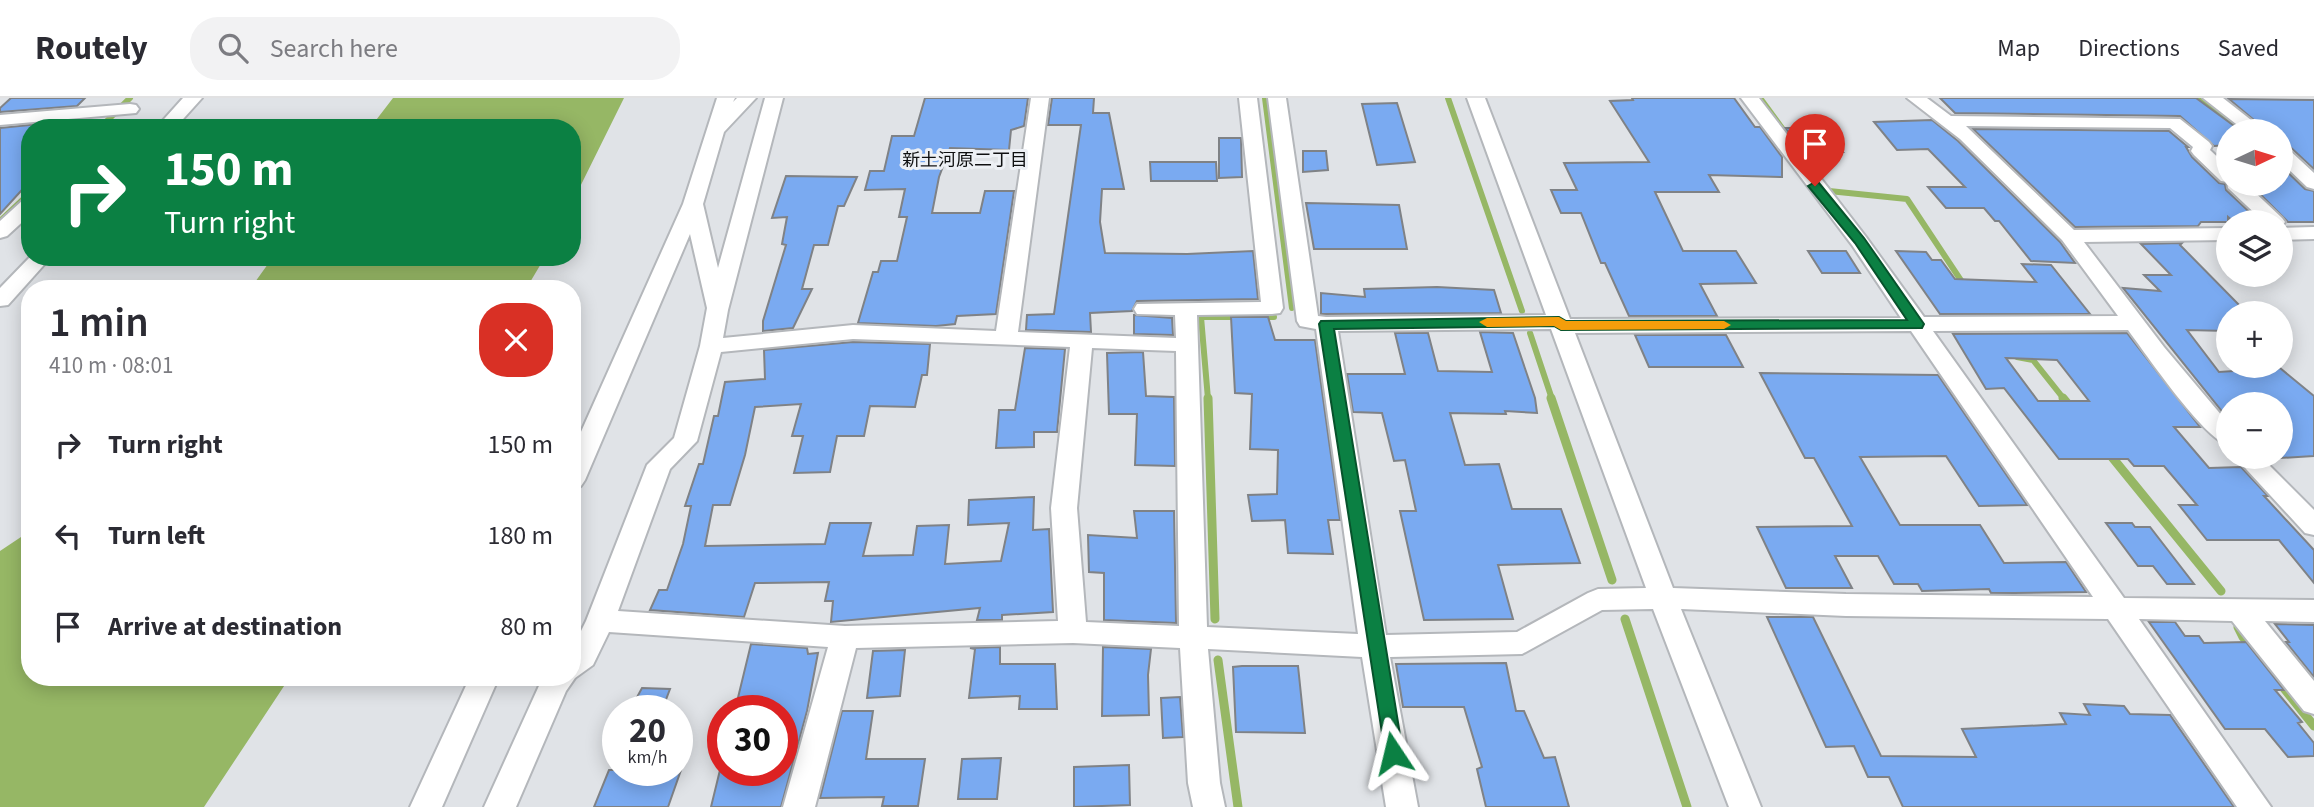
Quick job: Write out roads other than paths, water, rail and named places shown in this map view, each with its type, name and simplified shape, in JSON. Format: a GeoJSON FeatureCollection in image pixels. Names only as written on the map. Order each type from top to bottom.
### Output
{"type":"FeatureCollection","features":[{"type":"Feature","properties":{"kind":"street"},"geometry":{"type":"LineString","coordinates":[[2,120],[33,98]]}},
{"type":"Feature","properties":{"kind":"street"},"geometry":{"type":"LineString","coordinates":[[173,119],[193,98]]}},
{"type":"Feature","properties":{"kind":"street"},"geometry":{"type":"LineString","coordinates":[[581,459],[693,204],[726,98]]}},
{"type":"Feature","properties":{"kind":"street"},"geometry":{"type":"LineString","coordinates":[[713,135],[747,98]]}},
{"type":"Feature","properties":{"kind":"street"},"geometry":{"type":"LineString","coordinates":[[581,659],[600,621],[659,465],[685,441],[774,98]]}},
{"type":"Feature","properties":{"kind":"street"},"geometry":{"type":"LineString","coordinates":[[1006,336],[1040,98]]}},
{"type":"Feature","properties":{"kind":"street"},"geometry":{"type":"LineString","coordinates":[[1248,98],[1272,308]]}},
{"type":"Feature","properties":{"kind":"street"},"geometry":{"type":"LineString","coordinates":[[1277,98],[1402,807]]}},
{"type":"Feature","properties":{"kind":"street"},"geometry":{"type":"LineString","coordinates":[[1476,98],[1663,598],[1745,807]]}},
{"type":"Feature","properties":{"kind":"street"},"geometry":{"type":"LineString","coordinates":[[1750,98],[1815,186],[1828,199],[2255,807]]}},
{"type":"Feature","properties":{"kind":"street"},"geometry":{"type":"LineString","coordinates":[[1916,98],[1927,108],[1950,121],[2068,236],[2216,425]]}},
{"type":"Feature","properties":{"kind":"street"},"geometry":{"type":"LineString","coordinates":[[2212,98],[2240,119]]}},
{"type":"Feature","properties":{"kind":"street"},"geometry":{"type":"LineString","coordinates":[[2,120],[136,104]]}},
{"type":"Feature","properties":{"kind":"street"},"geometry":{"type":"LineString","coordinates":[[120,119],[136,104]]}},
{"type":"Feature","properties":{"kind":"street"},"geometry":{"type":"LineString","coordinates":[[1950,121],[2174,123],[2203,146],[2200,150],[2216,165]]}},
{"type":"Feature","properties":{"kind":"street"},"geometry":{"type":"LineString","coordinates":[[2293,163],[2314,183]]}},
{"type":"Feature","properties":{"kind":"street"},"geometry":{"type":"LineString","coordinates":[[2247,196],[2262,210]]}},
{"type":"Feature","properties":{"kind":"street"},"geometry":{"type":"LineString","coordinates":[[693,204],[717,310]]}},
{"type":"Feature","properties":{"kind":"street"},"geometry":{"type":"LineString","coordinates":[[0,232],[21,212]]}},
{"type":"Feature","properties":{"kind":"street"},"geometry":{"type":"LineString","coordinates":[[2293,230],[2314,233]]}},
{"type":"Feature","properties":{"kind":"street"},"geometry":{"type":"LineString","coordinates":[[2068,236],[2216,234]]}},
{"type":"Feature","properties":{"kind":"street"},"geometry":{"type":"LineString","coordinates":[[0,300],[32,266]]}},
{"type":"Feature","properties":{"kind":"street"},"geometry":{"type":"LineString","coordinates":[[1145,309],[1272,308],[1286,320],[1317,323],[2134,323]]}},
{"type":"Feature","properties":{"kind":"street"},"geometry":{"type":"LineString","coordinates":[[1186,309],[1192,638],[1204,783],[1209,807]]}},
{"type":"Feature","properties":{"kind":"street"},"geometry":{"type":"LineString","coordinates":[[711,346],[853,332],[1187,345]]}},
{"type":"Feature","properties":{"kind":"street"},"geometry":{"type":"LineString","coordinates":[[1073,632],[1064,508],[1082,340]]}},
{"type":"Feature","properties":{"kind":"street"},"geometry":{"type":"LineString","coordinates":[[2259,469],[2314,526]]}},
{"type":"Feature","properties":{"kind":"street"},"geometry":{"type":"LineString","coordinates":[[600,621],[845,637],[1073,632],[1374,646],[1522,643],[1553,622],[1598,600],[1663,598],[1846,605],[2314,611]]}},
{"type":"Feature","properties":{"kind":"street"},"geometry":{"type":"LineString","coordinates":[[2239,609],[2314,702]]}},
{"type":"Feature","properties":{"kind":"street"},"geometry":{"type":"LineString","coordinates":[[799,807],[845,637]]}},
{"type":"Feature","properties":{"kind":"street"},"geometry":{"type":"LineString","coordinates":[[426,807],[481,686]]}},
{"type":"Feature","properties":{"kind":"street"},"geometry":{"type":"LineString","coordinates":[[500,807],[553,686]]}},
{"type":"Feature","properties":{"kind":"waterway"},"geometry":{"type":"LineString","coordinates":[[109,119],[130,98]]}},
{"type":"Feature","properties":{"kind":"waterway"},"geometry":{"type":"LineString","coordinates":[[1265,98],[1292,308]]}},
{"type":"Feature","properties":{"kind":"waterway"},"geometry":{"type":"LineString","coordinates":[[1448,98],[1522,311]]}},
{"type":"Feature","properties":{"kind":"waterway"},"geometry":{"type":"LineString","coordinates":[[1760,98],[1787,135]]}},
{"type":"Feature","properties":{"kind":"waterway"},"geometry":{"type":"LineString","coordinates":[[2200,98],[2229,119]]}},
{"type":"Feature","properties":{"kind":"waterway"},"geometry":{"type":"LineString","coordinates":[[2293,173],[2314,193]]}},
{"type":"Feature","properties":{"kind":"waterway"},"geometry":{"type":"LineString","coordinates":[[1824,185],[1829,191],[1907,199],[1966,288]]}},
{"type":"Feature","properties":{"kind":"waterway"},"geometry":{"type":"LineString","coordinates":[[0,221],[21,201]]}},
{"type":"Feature","properties":{"kind":"waterway"},"geometry":{"type":"LineString","coordinates":[[1208,399],[1201,317],[1239,317]]}},
{"type":"Feature","properties":{"kind":"waterway"},"geometry":{"type":"LineString","coordinates":[[1259,317],[1274,317]]}},
{"type":"Feature","properties":{"kind":"waterway"},"geometry":{"type":"LineString","coordinates":[[1530,333],[1552,399]]}},
{"type":"Feature","properties":{"kind":"waterway"},"geometry":{"type":"LineString","coordinates":[[2017,357],[2033,360],[2064,399]]}},
{"type":"Feature","properties":{"kind":"waterway"},"geometry":{"type":"LineString","coordinates":[[1208,398],[1215,619]]}},
{"type":"Feature","properties":{"kind":"waterway"},"geometry":{"type":"LineString","coordinates":[[1551,398],[1612,580]]}},
{"type":"Feature","properties":{"kind":"waterway"},"geometry":{"type":"LineString","coordinates":[[2063,398],[2072,409]]}},
{"type":"Feature","properties":{"kind":"waterway"},"geometry":{"type":"LineString","coordinates":[[2107,451],[2221,591]]}},
{"type":"Feature","properties":{"kind":"waterway"},"geometry":{"type":"LineString","coordinates":[[1625,619],[1687,807]]}},
{"type":"Feature","properties":{"kind":"waterway"},"geometry":{"type":"LineString","coordinates":[[2238,627],[2243,637],[2314,726]]}},
{"type":"Feature","properties":{"kind":"waterway"},"geometry":{"type":"LineString","coordinates":[[1218,660],[1238,807]]}},
{"type":"Feature","properties":{"kind":"district","name":"新土河原二丁目"},"geometry":{"type":"Point","coordinates":[965,160]}}]}
